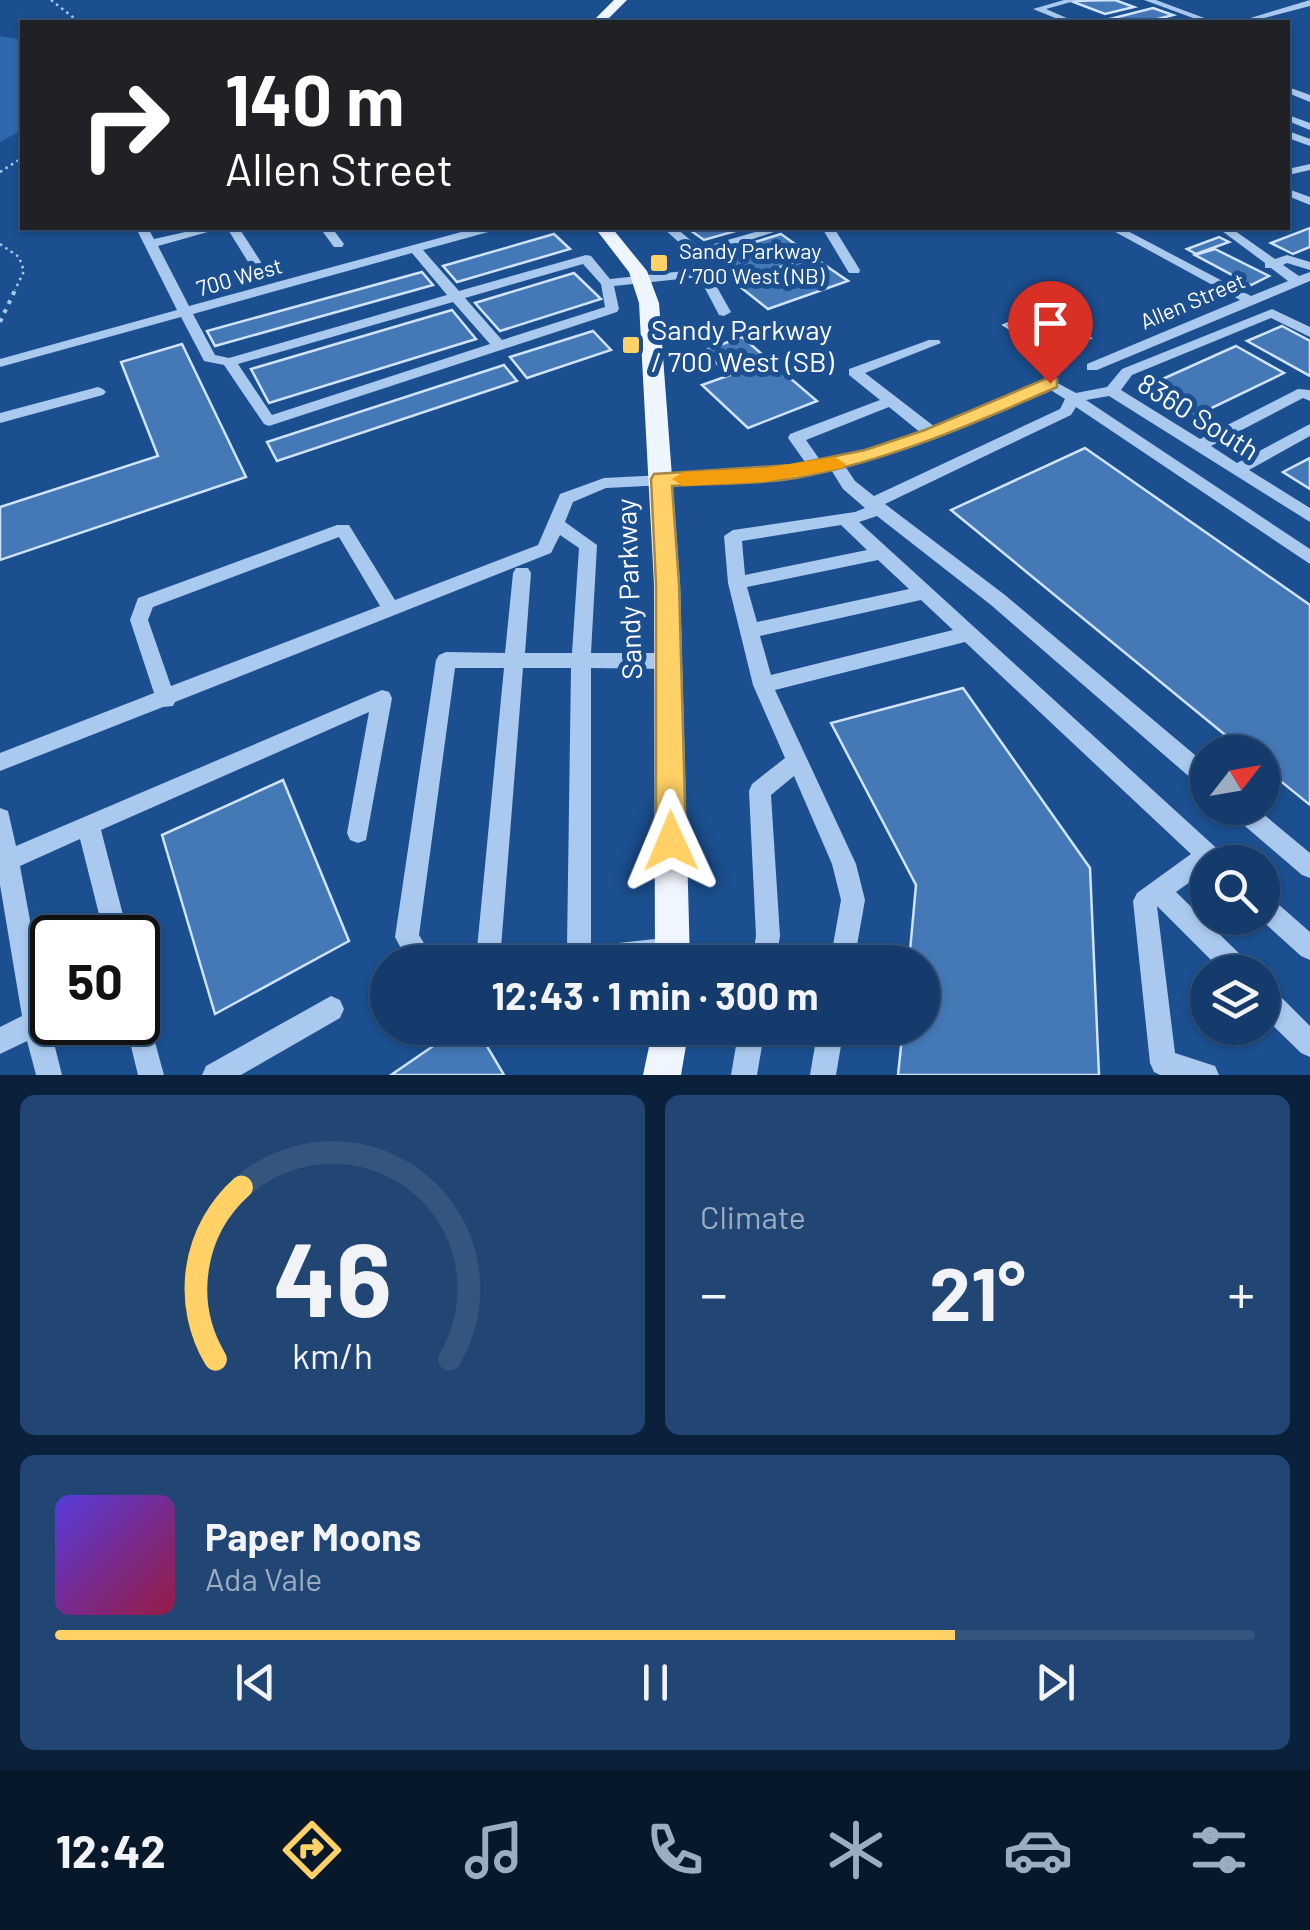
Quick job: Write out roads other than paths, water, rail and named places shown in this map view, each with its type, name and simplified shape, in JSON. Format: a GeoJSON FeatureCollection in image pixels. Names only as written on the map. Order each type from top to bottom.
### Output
{"type":"FeatureCollection","features":[{"type":"Feature","properties":{"kind":"main road"},"geometry":{"type":"LineString","coordinates":[[600,20],[621,0]]}},
{"type":"Feature","properties":{"kind":"main road"},"geometry":{"type":"LineString","coordinates":[[618,20],[637,0]]}},
{"type":"Feature","properties":{"kind":"main road","name":"Sandy Parkway"},"geometry":{"type":"LineString","coordinates":[[605,230],[642,280],[649,303],[668,661],[673,945]]}},
{"type":"Feature","properties":{"kind":"main road"},"geometry":{"type":"LineString","coordinates":[[662,1075],[668,1045]]}},
{"type":"Feature","properties":{"kind":"street"},"geometry":{"type":"LineString","coordinates":[[1066,20],[1036,9],[1074,0]]}},
{"type":"Feature","properties":{"kind":"street"},"geometry":{"type":"LineString","coordinates":[[1148,0],[1206,20]]}},
{"type":"Feature","properties":{"kind":"street"},"geometry":{"type":"LineString","coordinates":[[1248,20],[1310,3]]}},
{"type":"Feature","properties":{"kind":"street"},"geometry":{"type":"LineString","coordinates":[[143,230],[209,358],[229,362],[586,260],[607,283],[612,308],[270,421],[229,362]]}},
{"type":"Feature","properties":{"kind":"street"},"geometry":{"type":"LineString","coordinates":[[151,244],[208,230]]}},
{"type":"Feature","properties":{"kind":"street"},"geometry":{"type":"LineString","coordinates":[[234,230],[255,262]]}},
{"type":"Feature","properties":{"kind":"street"},"geometry":{"type":"LineString","coordinates":[[328,230],[338,244]]}},
{"type":"Feature","properties":{"kind":"street","name":"700 West"},"geometry":{"type":"LineString","coordinates":[[0,363],[481,230]]}},
{"type":"Feature","properties":{"kind":"street"},"geometry":{"type":"LineString","coordinates":[[670,230],[698,253],[703,272],[724,312]]}},
{"type":"Feature","properties":{"kind":"street"},"geometry":{"type":"LineString","coordinates":[[698,253],[773,230]]}},
{"type":"Feature","properties":{"kind":"street"},"geometry":{"type":"LineString","coordinates":[[829,230],[854,270]]}},
{"type":"Feature","properties":{"kind":"street"},"geometry":{"type":"LineString","coordinates":[[1118,230],[1249,300]]}},
{"type":"Feature","properties":{"kind":"street"},"geometry":{"type":"LineString","coordinates":[[1227,230],[1270,264],[1303,278]]}},
{"type":"Feature","properties":{"kind":"street"},"geometry":{"type":"LineString","coordinates":[[414,248],[499,346]]}},
{"type":"Feature","properties":{"kind":"street"},"geometry":{"type":"LineString","coordinates":[[1270,264],[1287,259],[1310,266]]}},
{"type":"Feature","properties":{"kind":"street"},"geometry":{"type":"LineString","coordinates":[[607,283],[703,272]]}},
{"type":"Feature","properties":{"kind":"street","name":"Allen Street"},"geometry":{"type":"LineString","coordinates":[[1092,367],[1303,278]]}},
{"type":"Feature","properties":{"kind":"street"},"geometry":{"type":"LineString","coordinates":[[845,945],[853,900],[844,864],[764,685],[738,582],[733,536],[845,519],[1066,412],[1074,398],[1112,391],[1126,372],[1272,313],[1310,333]]}},
{"type":"Feature","properties":{"kind":"street"},"geometry":{"type":"LineString","coordinates":[[932,434],[854,372],[934,344]]}},
{"type":"Feature","properties":{"kind":"street"},"geometry":{"type":"LineString","coordinates":[[0,762],[545,549],[566,498],[604,482],[764,475],[826,465],[932,434],[1050,383],[1310,558]]}},
{"type":"Feature","properties":{"kind":"street","name":"8360 South"},"geometry":{"type":"LineString","coordinates":[[1112,391],[1310,516]]}},
{"type":"Feature","properties":{"kind":"street"},"geometry":{"type":"LineString","coordinates":[[0,418],[98,392]]}},
{"type":"Feature","properties":{"kind":"street"},"geometry":{"type":"LineString","coordinates":[[1199,446],[1303,392],[1310,396]]}},
{"type":"Feature","properties":{"kind":"street"},"geometry":{"type":"LineString","coordinates":[[890,400],[796,438],[874,506],[998,600],[1190,764]]}},
{"type":"Feature","properties":{"kind":"street"},"geometry":{"type":"LineString","coordinates":[[1237,470],[1310,429]]}},
{"type":"Feature","properties":{"kind":"street"},"geometry":{"type":"LineString","coordinates":[[1224,500],[1258,483]]}},
{"type":"Feature","properties":{"kind":"street"},"geometry":{"type":"LineString","coordinates":[[845,519],[1197,845]]}},
{"type":"Feature","properties":{"kind":"street"},"geometry":{"type":"LineString","coordinates":[[557,524],[588,545],[582,663],[580,945]]}},
{"type":"Feature","properties":{"kind":"street"},"geometry":{"type":"LineString","coordinates":[[166,700],[139,620],[145,603],[344,529],[392,610]]}},
{"type":"Feature","properties":{"kind":"street"},"geometry":{"type":"LineString","coordinates":[[738,582],[881,553]]}},
{"type":"Feature","properties":{"kind":"street"},"geometry":{"type":"LineString","coordinates":[[489,945],[522,574]]}},
{"type":"Feature","properties":{"kind":"street"},"geometry":{"type":"LineString","coordinates":[[750,631],[924,593]]}},
{"type":"Feature","properties":{"kind":"street"},"geometry":{"type":"LineString","coordinates":[[764,685],[968,634]]}},
{"type":"Feature","properties":{"kind":"street"},"geometry":{"type":"LineString","coordinates":[[411,945],[407,937],[446,660],[668,661]]}},
{"type":"Feature","properties":{"kind":"street"},"geometry":{"type":"LineString","coordinates":[[8,860],[382,698],[358,833]]}},
{"type":"Feature","properties":{"kind":"street"},"geometry":{"type":"LineString","coordinates":[[767,945],[760,791],[797,761]]}},
{"type":"Feature","properties":{"kind":"street"},"geometry":{"type":"LineString","coordinates":[[0,818],[30,988]]}},
{"type":"Feature","properties":{"kind":"street"},"geometry":{"type":"LineString","coordinates":[[88,825],[110,915]]}},
{"type":"Feature","properties":{"kind":"street"},"geometry":{"type":"LineString","coordinates":[[1260,825],[1310,867]]}},
{"type":"Feature","properties":{"kind":"street"},"geometry":{"type":"LineString","coordinates":[[1190,873],[1145,901],[1164,1063],[1206,1075]]}},
{"type":"Feature","properties":{"kind":"street"},"geometry":{"type":"LineString","coordinates":[[1160,891],[1223,955]]}},
{"type":"Feature","properties":{"kind":"street"},"geometry":{"type":"LineString","coordinates":[[1280,921],[1310,948]]}},
{"type":"Feature","properties":{"kind":"street"},"geometry":{"type":"LineString","coordinates":[[216,1075],[331,1009]]}},
{"type":"Feature","properties":{"kind":"street"},"geometry":{"type":"LineString","coordinates":[[1280,1014],[1310,1044]]}},
{"type":"Feature","properties":{"kind":"street"},"geometry":{"type":"LineString","coordinates":[[0,1041],[30,1026]]}},
{"type":"Feature","properties":{"kind":"street"},"geometry":{"type":"LineString","coordinates":[[42,1045],[49,1075]]}},
{"type":"Feature","properties":{"kind":"street"},"geometry":{"type":"LineString","coordinates":[[144,1045],[151,1075]]}},
{"type":"Feature","properties":{"kind":"street"},"geometry":{"type":"LineString","coordinates":[[744,1075],[749,1045]]}},
{"type":"Feature","properties":{"kind":"street"},"geometry":{"type":"LineString","coordinates":[[824,1075],[829,1045]]}},
{"type":"Feature","properties":{"kind":"place","name":"Sandy Parkway / 700 West (NB)"},"geometry":{"type":"Point","coordinates":[659,263]}},
{"type":"Feature","properties":{"kind":"place","name":"Sandy Parkway / 700 West (SB)"},"geometry":{"type":"Point","coordinates":[631,345]}}]}
